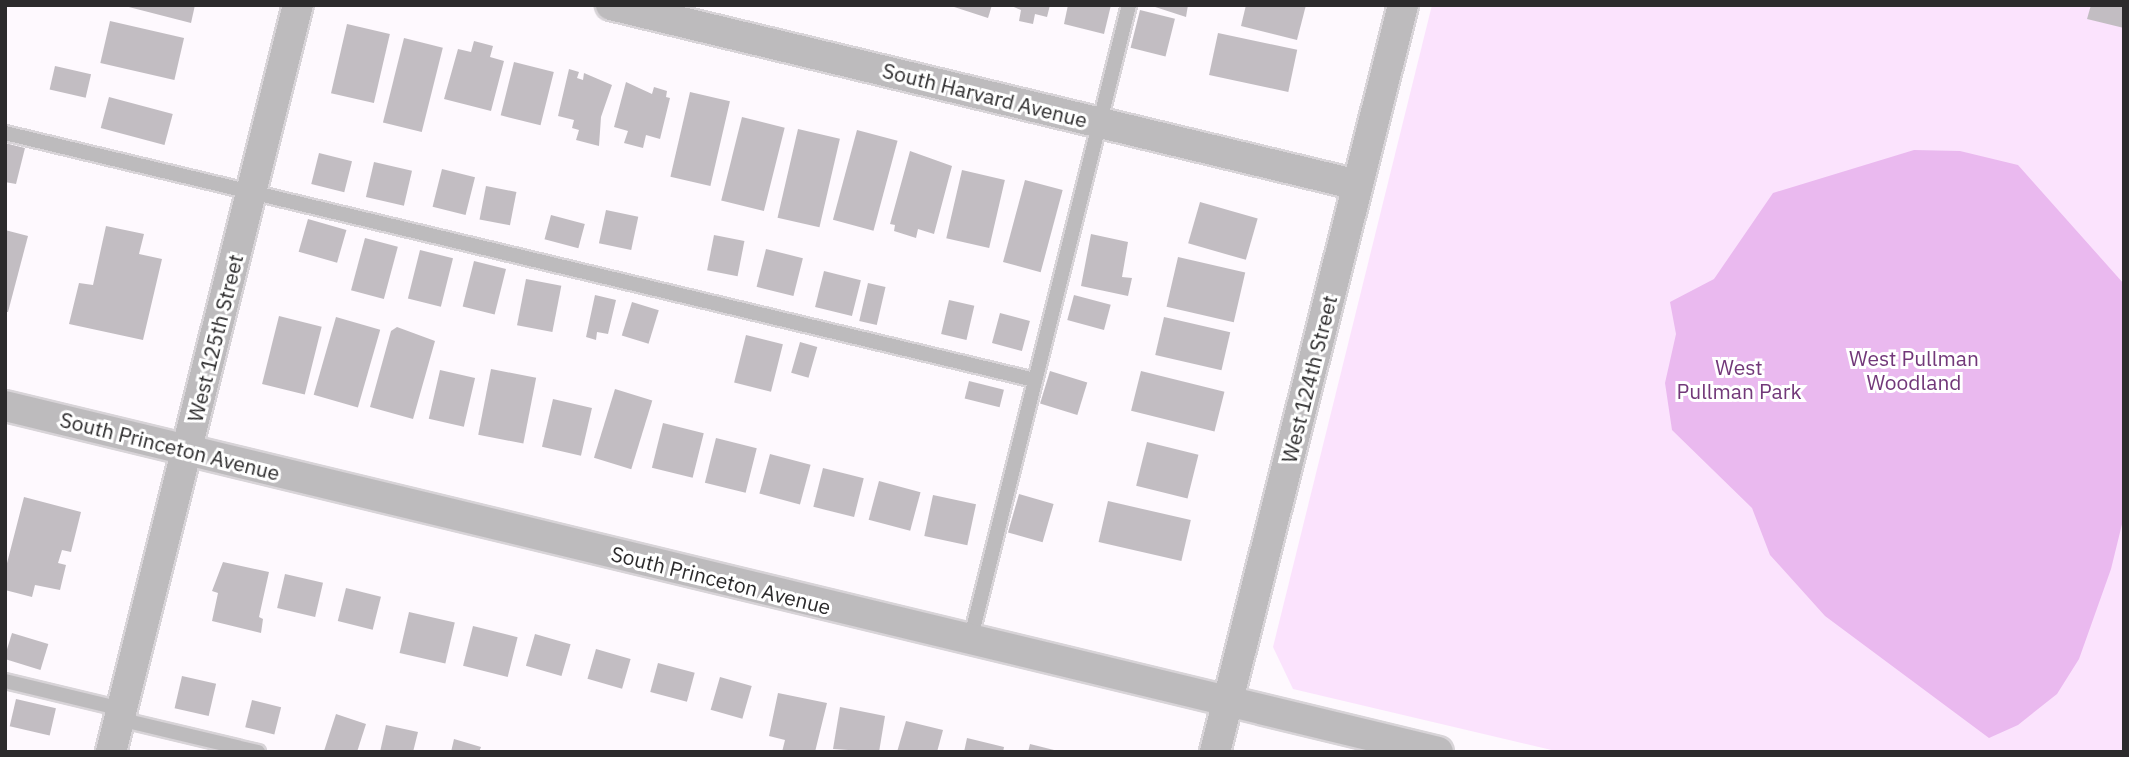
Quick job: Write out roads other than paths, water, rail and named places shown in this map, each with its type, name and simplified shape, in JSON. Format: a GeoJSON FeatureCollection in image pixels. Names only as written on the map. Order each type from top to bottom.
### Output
{"type":"FeatureCollection","features":[{"type":"Feature","properties":{"kind":"street","name":"West 125th Street"},"geometry":{"type":"LineString","coordinates":[[111,752],[298,5]]}},
{"type":"Feature","properties":{"kind":"street","name":"South Harvard Avenue"},"geometry":{"type":"LineString","coordinates":[[611,5],[1358,184]]}},
{"type":"Feature","properties":{"kind":"street","name":"West 124th Street"},"geometry":{"type":"LineString","coordinates":[[1215,752],[1403,5]]}},
{"type":"Feature","properties":{"kind":"street","name":"South Princeton Avenue"},"geometry":{"type":"LineString","coordinates":[[5,406],[1438,752]]}},
{"type":"Feature","properties":{"kind":"lane"},"geometry":{"type":"LineString","coordinates":[[970,641],[1129,5]]}},
{"type":"Feature","properties":{"kind":"lane"},"geometry":{"type":"LineString","coordinates":[[5,133],[1035,380]]}},
{"type":"Feature","properties":{"kind":"lane"},"geometry":{"type":"LineString","coordinates":[[5,681],[258,752]]}},
{"type":"Feature","properties":{"kind":"park label","name":"West Pullman Woodland"},"geometry":{"type":"Point","coordinates":[1914,370]}},
{"type":"Feature","properties":{"kind":"park label","name":"West Pullman Park"},"geometry":{"type":"Point","coordinates":[1739,379]}}]}
